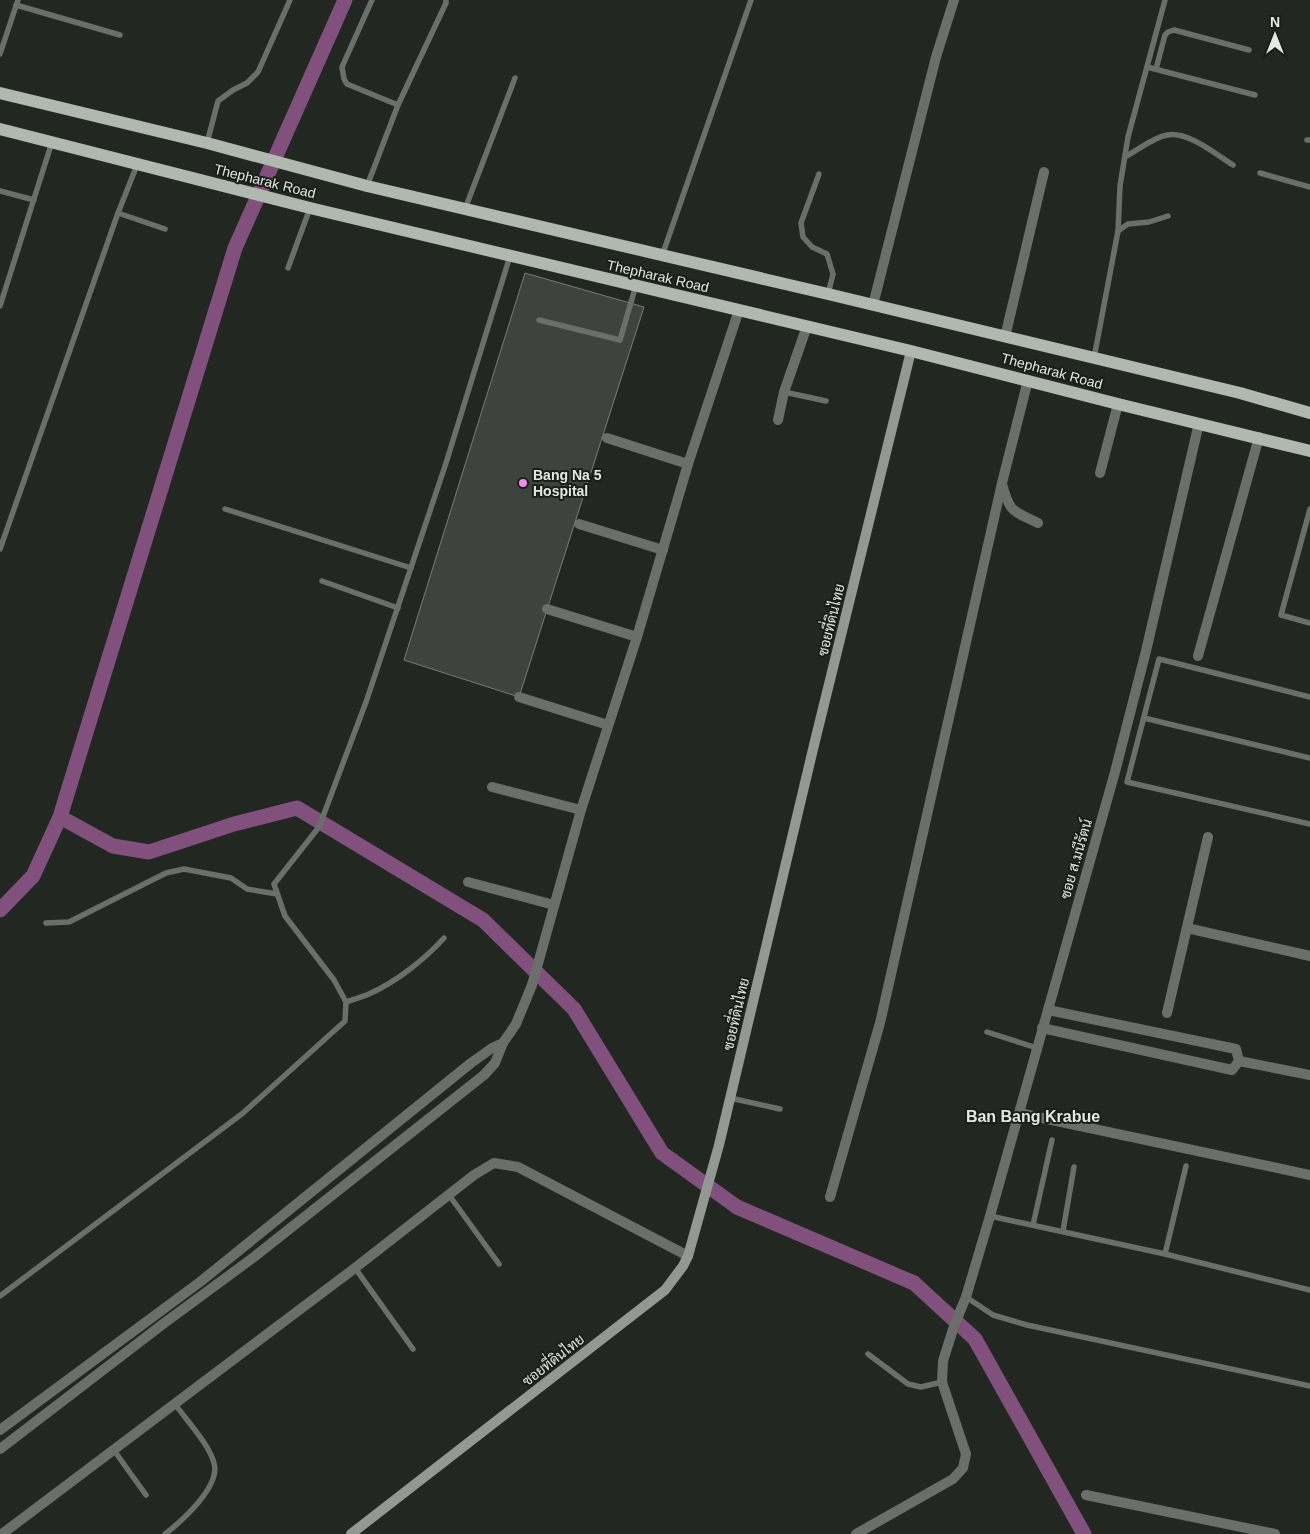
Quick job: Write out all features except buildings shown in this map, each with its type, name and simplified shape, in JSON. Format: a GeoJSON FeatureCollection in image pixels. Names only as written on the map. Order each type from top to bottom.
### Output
{"type":"FeatureCollection","features":[{"type":"Feature","properties":{"kind":"main road","name":"Thepharak Road"},"geometry":{"type":"LineString","coordinates":[[0,93],[207,143],[367,186],[1240,393],[1310,413]]}},
{"type":"Feature","properties":{"kind":"main road","name":"Thepharak Road"},"geometry":{"type":"LineString","coordinates":[[0,129],[310,208],[911,351],[1310,451]]}},
{"type":"Feature","properties":{"kind":"street"},"geometry":{"type":"LineString","coordinates":[[873,305],[936,57],[954,0]]}},
{"type":"Feature","properties":{"kind":"street"},"geometry":{"type":"LineString","coordinates":[[1005,337],[1044,172]]}},
{"type":"Feature","properties":{"kind":"street"},"geometry":{"type":"LineString","coordinates":[[0,1449],[254,1257],[484,1075],[495,1063],[503,1043],[516,1024],[532,985],[581,810],[637,636],[688,464],[739,310]]}},
{"type":"Feature","properties":{"kind":"street"},"geometry":{"type":"LineString","coordinates":[[778,420],[784,392],[807,326]]}},
{"type":"Feature","properties":{"kind":"street","name":"ซอยที่ดินไทย"},"geometry":{"type":"LineString","coordinates":[[351,1534],[665,1290],[688,1256],[719,1146],[814,744],[911,351]]}},
{"type":"Feature","properties":{"kind":"street"},"geometry":{"type":"LineString","coordinates":[[830,1196],[880,1023],[1002,483],[1028,380]]}},
{"type":"Feature","properties":{"kind":"street"},"geometry":{"type":"LineString","coordinates":[[1100,473],[1118,404]]}},
{"type":"Feature","properties":{"kind":"street","name":"ซอย ส.มนีรัตน์"},"geometry":{"type":"LineString","coordinates":[[942,1382],[943,1361],[966,1298],[990,1216],[1132,708],[1199,423]]}},
{"type":"Feature","properties":{"kind":"street"},"geometry":{"type":"LineString","coordinates":[[1198,656],[1259,437]]}},
{"type":"Feature","properties":{"kind":"street"},"geometry":{"type":"LineString","coordinates":[[607,438],[688,464]]}},
{"type":"Feature","properties":{"kind":"street"},"geometry":{"type":"LineString","coordinates":[[1002,483],[1008,505],[1013,510],[1038,523]]}},
{"type":"Feature","properties":{"kind":"street"},"geometry":{"type":"LineString","coordinates":[[579,524],[662,550]]}},
{"type":"Feature","properties":{"kind":"street"},"geometry":{"type":"LineString","coordinates":[[548,608],[637,636]]}},
{"type":"Feature","properties":{"kind":"street"},"geometry":{"type":"LineString","coordinates":[[519,697],[608,725]]}},
{"type":"Feature","properties":{"kind":"street"},"geometry":{"type":"LineString","coordinates":[[492,787],[581,810]]}},
{"type":"Feature","properties":{"kind":"street"},"geometry":{"type":"LineString","coordinates":[[1167,1013],[1208,837]]}},
{"type":"Feature","properties":{"kind":"street"},"geometry":{"type":"LineString","coordinates":[[468,882],[554,905]]}},
{"type":"Feature","properties":{"kind":"street"},"geometry":{"type":"LineString","coordinates":[[1188,928],[1310,956]]}},
{"type":"Feature","properties":{"kind":"street"},"geometry":{"type":"LineString","coordinates":[[1048,1010],[1236,1049],[1239,1061]]}},
{"type":"Feature","properties":{"kind":"street"},"geometry":{"type":"LineString","coordinates":[[1042,1028],[1232,1070],[1239,1061]]}},
{"type":"Feature","properties":{"kind":"street"},"geometry":{"type":"LineString","coordinates":[[0,1430],[200,1282],[471,1063],[492,1048],[503,1043]]}},
{"type":"Feature","properties":{"kind":"street"},"geometry":{"type":"LineString","coordinates":[[1239,1061],[1310,1074]]}},
{"type":"Feature","properties":{"kind":"street"},"geometry":{"type":"LineString","coordinates":[[1019,1113],[1310,1175]]}},
{"type":"Feature","properties":{"kind":"street"},"geometry":{"type":"LineString","coordinates":[[392,1127],[403,1139]]}},
{"type":"Feature","properties":{"kind":"street"},"geometry":{"type":"LineString","coordinates":[[2,1534],[355,1268],[474,1175],[494,1163],[518,1167],[688,1256]]}},
{"type":"Feature","properties":{"kind":"street"},"geometry":{"type":"LineString","coordinates":[[155,1315],[163,1324]]}},
{"type":"Feature","properties":{"kind":"street"},"geometry":{"type":"LineString","coordinates":[[856,1534],[953,1479],[963,1468],[966,1454],[942,1382]]}},
{"type":"Feature","properties":{"kind":"street"},"geometry":{"type":"LineString","coordinates":[[1086,1494],[1248,1531],[1275,1534]]}},
{"type":"Feature","properties":{"kind":"lane"},"geometry":{"type":"LineString","coordinates":[[207,143],[218,101],[247,83],[258,72],[290,0]]}},
{"type":"Feature","properties":{"kind":"lane"},"geometry":{"type":"LineString","coordinates":[[372,0],[342,67],[344,79],[348,84],[398,106]]}},
{"type":"Feature","properties":{"kind":"lane"},"geometry":{"type":"LineString","coordinates":[[662,256],[752,0]]}},
{"type":"Feature","properties":{"kind":"lane"},"geometry":{"type":"LineString","coordinates":[[1094,358],[1118,231],[1120,186],[1128,137],[1165,0]]}},
{"type":"Feature","properties":{"kind":"lane"},"geometry":{"type":"LineString","coordinates":[[367,186],[398,106],[448,1]]}},
{"type":"Feature","properties":{"kind":"lane"},"geometry":{"type":"LineString","coordinates":[[0,54],[17,3],[120,35]]}},
{"type":"Feature","properties":{"kind":"lane"},"geometry":{"type":"LineString","coordinates":[[1156,69],[1165,35],[1174,30],[1249,50]]}},
{"type":"Feature","properties":{"kind":"lane"},"geometry":{"type":"LineString","coordinates":[[1147,67],[1255,95]]}},
{"type":"Feature","properties":{"kind":"lane"},"geometry":{"type":"LineString","coordinates":[[465,209],[515,78]]}},
{"type":"Feature","properties":{"kind":"lane"},"geometry":{"type":"LineString","coordinates":[[1125,157],[1156,139],[1176,134],[1186,137],[1233,165]]}},
{"type":"Feature","properties":{"kind":"lane"},"geometry":{"type":"LineString","coordinates":[[0,306],[52,142]]}},
{"type":"Feature","properties":{"kind":"lane"},"geometry":{"type":"LineString","coordinates":[[0,549],[118,212],[138,164]]}},
{"type":"Feature","properties":{"kind":"lane"},"geometry":{"type":"LineString","coordinates":[[819,174],[801,223],[803,237],[812,247],[827,254],[832,274],[828,294]]}},
{"type":"Feature","properties":{"kind":"lane"},"geometry":{"type":"LineString","coordinates":[[1260,174],[1310,187]]}},
{"type":"Feature","properties":{"kind":"lane"},"geometry":{"type":"LineString","coordinates":[[0,191],[34,200]]}},
{"type":"Feature","properties":{"kind":"lane"},"geometry":{"type":"LineString","coordinates":[[288,268],[310,208]]}},
{"type":"Feature","properties":{"kind":"lane"},"geometry":{"type":"LineString","coordinates":[[118,212],[165,229]]}},
{"type":"Feature","properties":{"kind":"lane"},"geometry":{"type":"LineString","coordinates":[[1118,231],[1128,224],[1149,222],[1168,216]]}},
{"type":"Feature","properties":{"kind":"lane"},"geometry":{"type":"LineString","coordinates":[[0,1296],[244,1112],[345,1021],[346,1002],[334,980],[285,916],[274,884],[319,826],[366,702],[446,463],[510,256]]}},
{"type":"Feature","properties":{"kind":"lane"},"geometry":{"type":"LineString","coordinates":[[539,320],[620,340],[636,286]]}},
{"type":"Feature","properties":{"kind":"lane"},"geometry":{"type":"LineString","coordinates":[[784,392],[826,401]]}},
{"type":"Feature","properties":{"kind":"lane"},"geometry":{"type":"LineString","coordinates":[[226,509],[411,568]]}},
{"type":"Feature","properties":{"kind":"lane"},"geometry":{"type":"LineString","coordinates":[[1310,509],[1281,615],[1310,623]]}},
{"type":"Feature","properties":{"kind":"lane"},"geometry":{"type":"LineString","coordinates":[[322,581],[398,608]]}},
{"type":"Feature","properties":{"kind":"lane"},"geometry":{"type":"LineString","coordinates":[[1310,697],[1159,659],[1127,782],[1310,824]]}},
{"type":"Feature","properties":{"kind":"lane"},"geometry":{"type":"LineString","coordinates":[[1144,718],[1310,758]]}},
{"type":"Feature","properties":{"kind":"lane"},"geometry":{"type":"LineString","coordinates":[[46,923],[69,922],[166,873],[184,870],[230,878],[247,889],[277,894]]}},
{"type":"Feature","properties":{"kind":"lane"},"geometry":{"type":"LineString","coordinates":[[346,1002],[369,994],[399,976],[432,952],[444,938]]}},
{"type":"Feature","properties":{"kind":"lane"},"geometry":{"type":"LineString","coordinates":[[987,1032],[1037,1048]]}},
{"type":"Feature","properties":{"kind":"lane"},"geometry":{"type":"LineString","coordinates":[[730,1098],[780,1109]]}},
{"type":"Feature","properties":{"kind":"lane"},"geometry":{"type":"LineString","coordinates":[[1032,1225],[1052,1140]]}},
{"type":"Feature","properties":{"kind":"lane"},"geometry":{"type":"LineString","coordinates":[[1165,1254],[1186,1166]]}},
{"type":"Feature","properties":{"kind":"lane"},"geometry":{"type":"LineString","coordinates":[[1063,1231],[1074,1167]]}},
{"type":"Feature","properties":{"kind":"lane"},"geometry":{"type":"LineString","coordinates":[[448,1195],[499,1264]]}},
{"type":"Feature","properties":{"kind":"lane"},"geometry":{"type":"LineString","coordinates":[[990,1216],[1165,1254],[1310,1290]]}},
{"type":"Feature","properties":{"kind":"lane"},"geometry":{"type":"LineString","coordinates":[[355,1268],[413,1350]]}},
{"type":"Feature","properties":{"kind":"lane"},"geometry":{"type":"LineString","coordinates":[[966,1298],[993,1315],[1027,1325],[1310,1386]]}},
{"type":"Feature","properties":{"kind":"lane"},"geometry":{"type":"LineString","coordinates":[[868,1354],[908,1384],[921,1387],[942,1382]]}},
{"type":"Feature","properties":{"kind":"lane"},"geometry":{"type":"LineString","coordinates":[[165,1534],[201,1499],[215,1475],[214,1463],[208,1449],[174,1404]]}},
{"type":"Feature","properties":{"kind":"lane"},"geometry":{"type":"LineString","coordinates":[[113,1449],[146,1495]]}},
{"type":"Feature","properties":{"kind":"waterway"},"geometry":{"type":"LineString","coordinates":[[0,910],[33,876],[60,817],[235,248],[345,0]]}},
{"type":"Feature","properties":{"kind":"waterway"},"geometry":{"type":"LineString","coordinates":[[60,817],[113,846],[149,852],[234,824],[297,808],[483,920],[574,1009],[662,1153],[737,1207],[914,1283],[975,1339],[1084,1534]]}},
{"type":"Feature","properties":{"kind":"place","name":"Bang Na 5 Hospital"},"geometry":{"type":"Point","coordinates":[523,483]}},
{"type":"Feature","properties":{"kind":"district","name":"Ban Bang Krabue"},"geometry":{"type":"Point","coordinates":[1033,1116]}}]}
